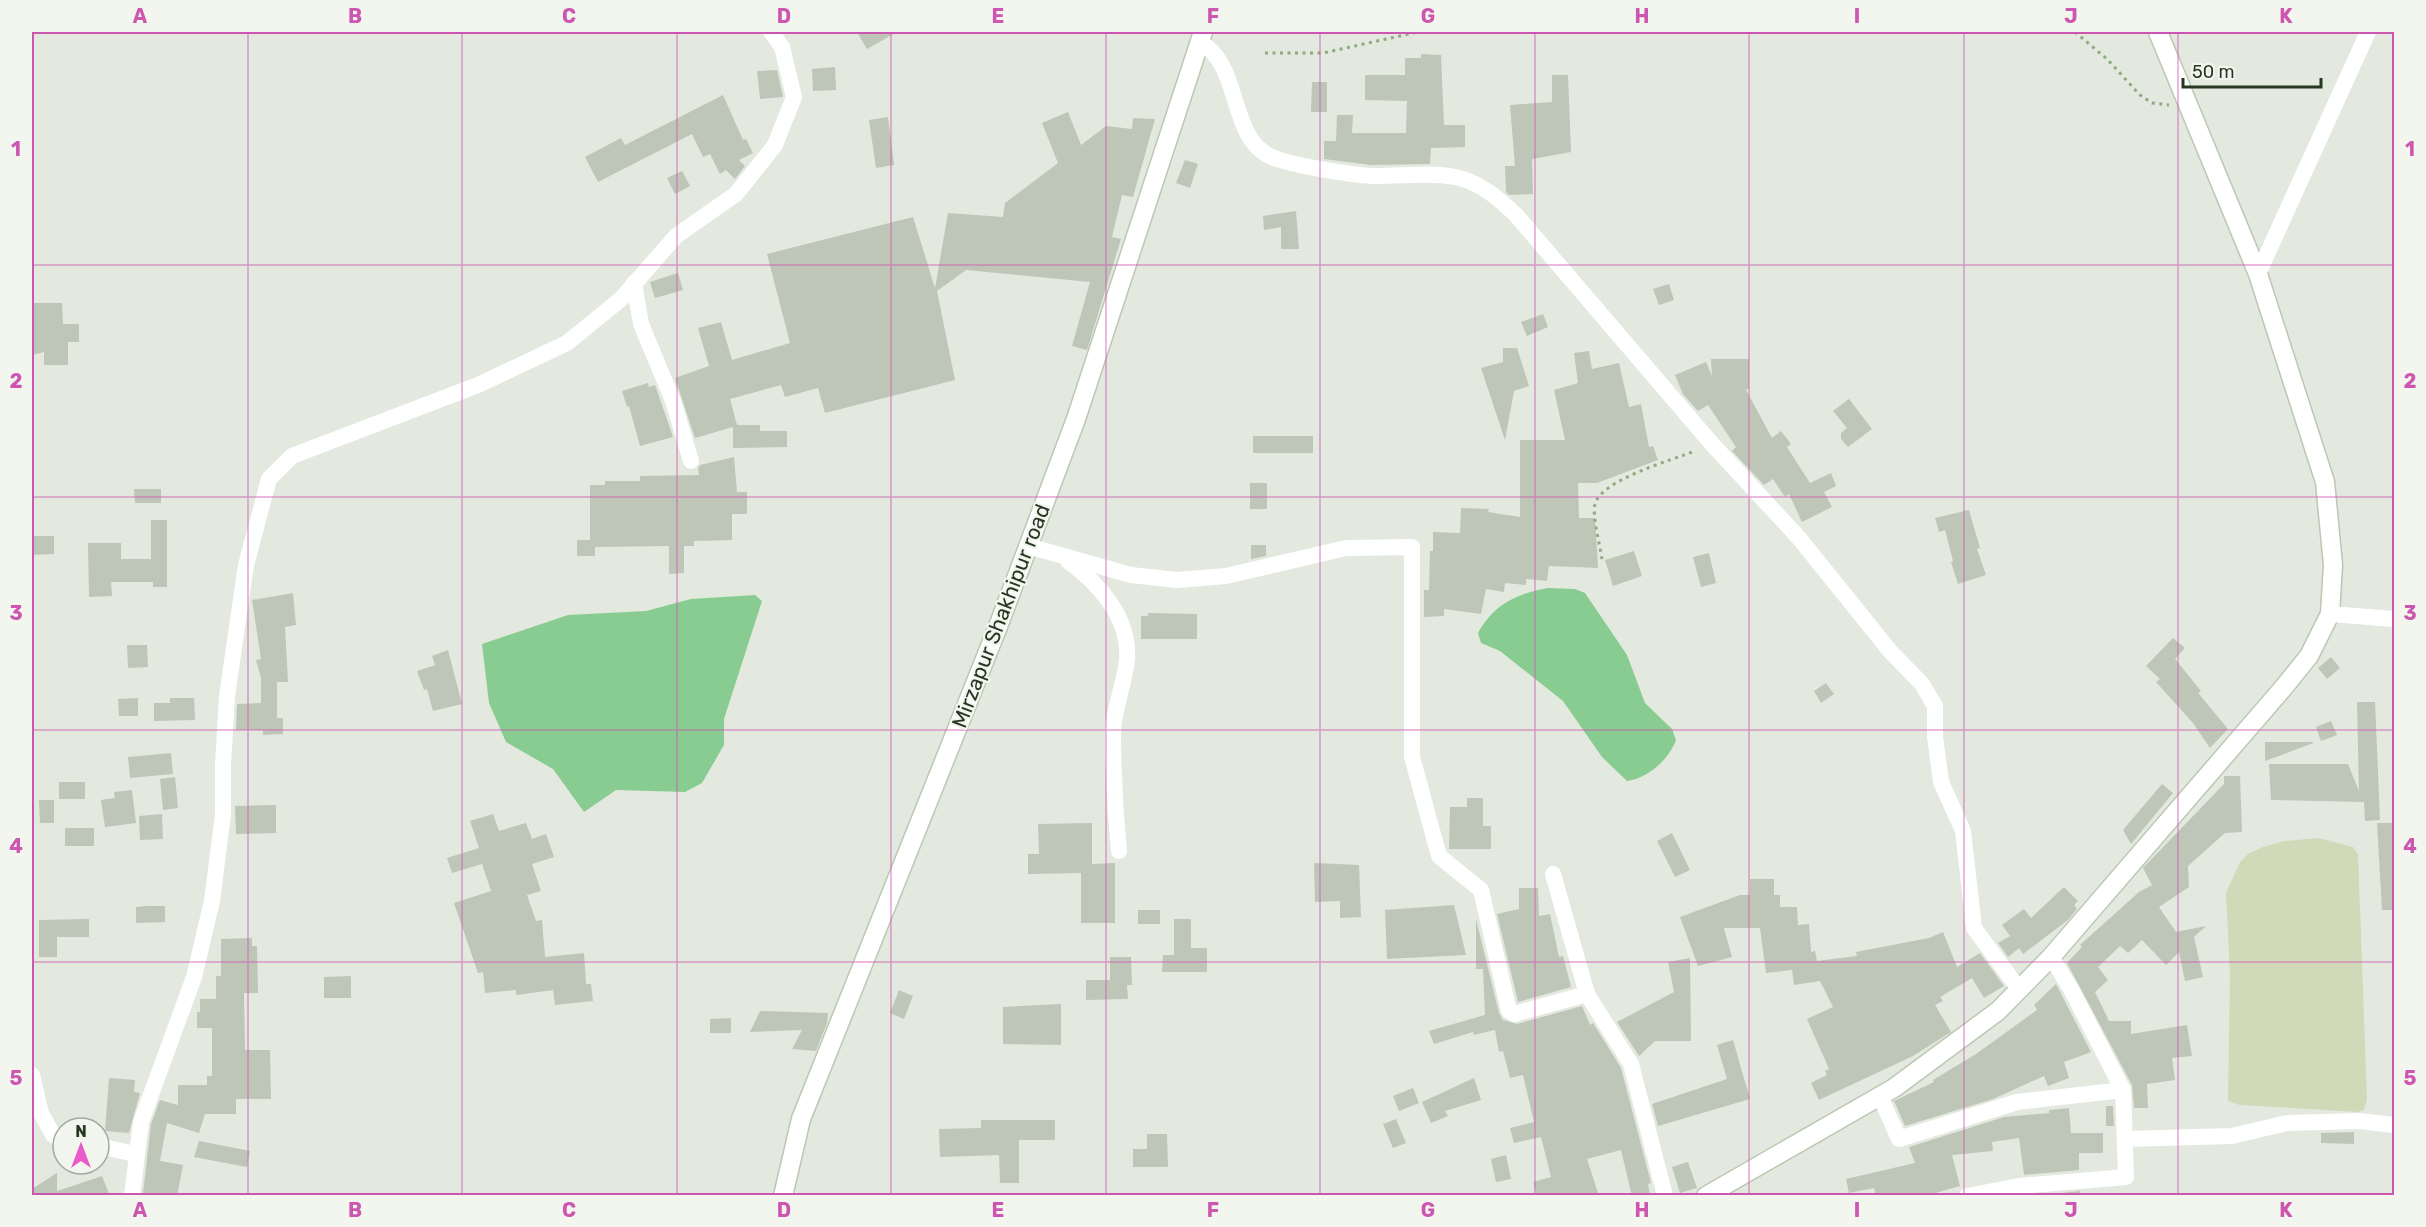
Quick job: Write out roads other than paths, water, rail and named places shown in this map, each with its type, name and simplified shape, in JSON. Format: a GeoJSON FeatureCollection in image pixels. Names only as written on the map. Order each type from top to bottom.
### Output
{"type":"FeatureCollection","features":[{"type":"Feature","properties":{"kind":"street"},"geometry":{"type":"LineString","coordinates":[[132,1196],[135,1154],[141,1122],[194,977],[212,901],[224,814],[223,765],[227,696],[246,564],[269,479],[292,456],[478,385],[567,343],[621,299],[676,236],[736,194],[775,145],[794,98],[782,47],[771,32]]}},
{"type":"Feature","properties":{"kind":"street"},"geometry":{"type":"LineString","coordinates":[[1706,1196],[1880,1096],[1965,1038],[1998,1011],[2051,957],[2166,826],[2309,656],[2330,614],[2333,566],[2325,483],[2258,274],[2158,32]]}},
{"type":"Feature","properties":{"kind":"street"},"geometry":{"type":"LineString","coordinates":[[2258,274],[2368,32]]}},
{"type":"Feature","properties":{"kind":"street"},"geometry":{"type":"LineString","coordinates":[[1201,37],[1218,55],[1240,114],[1258,151],[1278,160],[1373,176],[1453,176],[1493,193],[1524,223],[1712,444],[1799,538],[1890,651],[1923,684],[1935,706],[1935,737],[1941,782],[1963,831],[1974,928],[2019,989]]}},
{"type":"Feature","properties":{"kind":"street","name":"Mirzapur Shakhipur road"},"geometry":{"type":"LineString","coordinates":[[783,1196],[801,1119],[1076,419],[1201,37]]}},
{"type":"Feature","properties":{"kind":"street"},"geometry":{"type":"LineString","coordinates":[[634,283],[641,324],[673,401],[691,461]]}},
{"type":"Feature","properties":{"kind":"street"},"geometry":{"type":"LineString","coordinates":[[1028,546],[1131,575],[1177,580],[1226,576],[1346,548],[1412,547],[1412,757],[1439,856],[1481,890],[1509,1011],[1514,1014],[1587,994]]}},
{"type":"Feature","properties":{"kind":"street"},"geometry":{"type":"LineString","coordinates":[[1060,555],[1090,577],[1111,602],[1124,637],[1127,658],[1113,728],[1114,801],[1119,851]]}},
{"type":"Feature","properties":{"kind":"street"},"geometry":{"type":"LineString","coordinates":[[2330,614],[2394,619]]}},
{"type":"Feature","properties":{"kind":"street"},"geometry":{"type":"LineString","coordinates":[[1552,874],[1587,994],[1631,1064],[1665,1196]]}},
{"type":"Feature","properties":{"kind":"street"},"geometry":{"type":"LineString","coordinates":[[1967,1196],[2019,1186],[2126,1177],[2123,1090],[2071,989],[2051,957]]}},
{"type":"Feature","properties":{"kind":"street"},"geometry":{"type":"LineString","coordinates":[[32,1075],[41,1113],[51,1131]]}},
{"type":"Feature","properties":{"kind":"street"},"geometry":{"type":"LineString","coordinates":[[1880,1096],[1899,1139],[2017,1102],[2123,1090]]}},
{"type":"Feature","properties":{"kind":"street"},"geometry":{"type":"LineString","coordinates":[[2125,1139],[2232,1136],[2287,1123],[2359,1121],[2394,1125]]}},
{"type":"Feature","properties":{"kind":"street"},"geometry":{"type":"LineString","coordinates":[[111,1149],[135,1154]]}}]}
